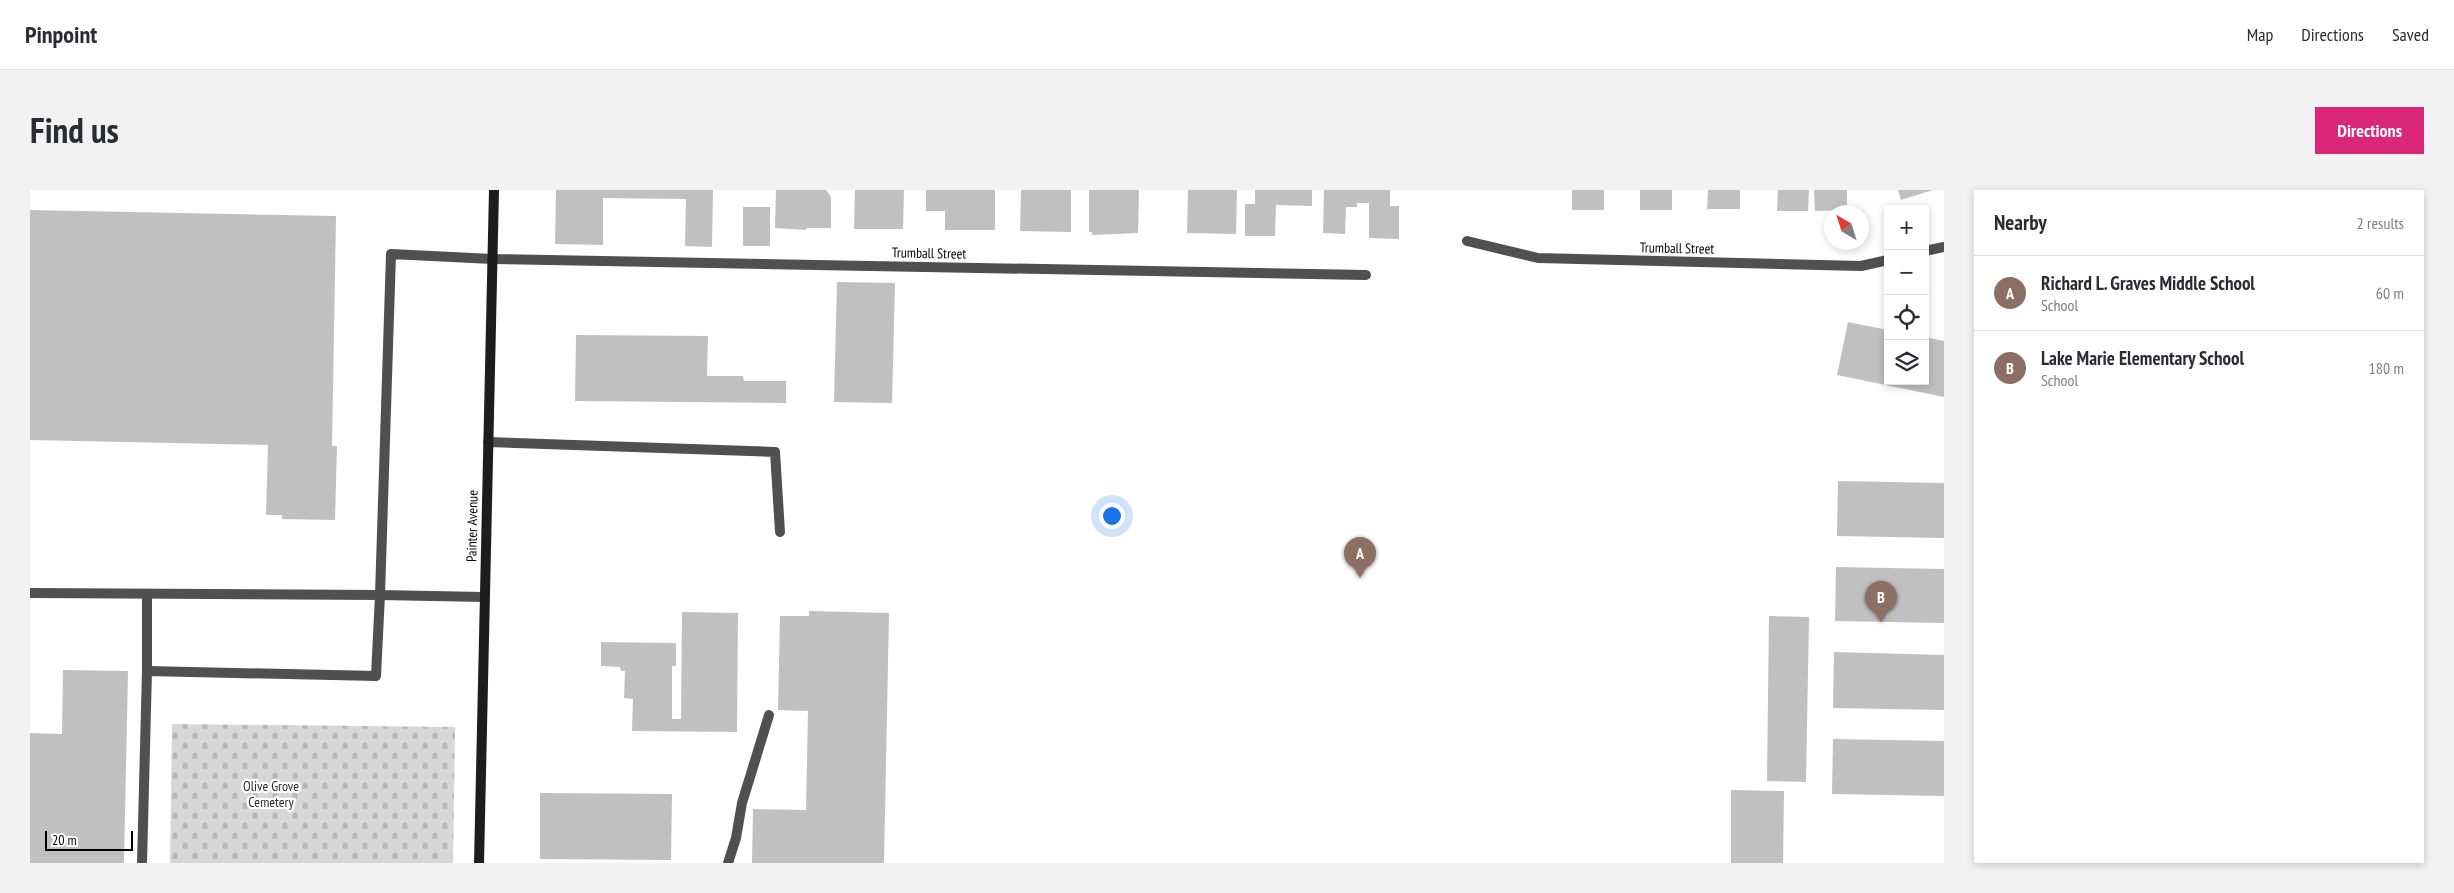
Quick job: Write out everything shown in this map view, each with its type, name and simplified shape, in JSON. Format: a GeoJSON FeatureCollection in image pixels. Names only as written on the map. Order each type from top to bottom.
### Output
{"type":"FeatureCollection","features":[{"type":"Feature","properties":{"kind":"street","name":"Painter Avenue"},"geometry":{"type":"LineString","coordinates":[[479,863],[494,190]]}},
{"type":"Feature","properties":{"kind":"street","name":"Trumball Street"},"geometry":{"type":"LineString","coordinates":[[1467,241],[1538,258],[1861,266],[1884,261]]}},
{"type":"Feature","properties":{"kind":"street"},"geometry":{"type":"LineString","coordinates":[[1929,250],[1944,247]]}},
{"type":"Feature","properties":{"kind":"street","name":"Trumball Street"},"geometry":{"type":"LineString","coordinates":[[380,595],[391,254],[492,260],[1366,275]]}},
{"type":"Feature","properties":{"kind":"street"},"geometry":{"type":"LineString","coordinates":[[488,442],[775,452],[780,532]]}},
{"type":"Feature","properties":{"kind":"street"},"geometry":{"type":"LineString","coordinates":[[30,594],[484,597]]}},
{"type":"Feature","properties":{"kind":"street"},"geometry":{"type":"LineString","coordinates":[[142,863],[147,594]]}},
{"type":"Feature","properties":{"kind":"street"},"geometry":{"type":"LineString","coordinates":[[147,671],[376,676],[380,595]]}},
{"type":"Feature","properties":{"kind":"street"},"geometry":{"type":"LineString","coordinates":[[728,863],[736,838],[742,803],[769,715]]}},
{"type":"Feature","properties":{"kind":"green space","name":"Olive Grove Cemetery"},"geometry":{"type":"Polygon","coordinates":[[[172,724],[455,727],[453,863],[170,863],[172,724]]]}},
{"type":"Feature","properties":{"kind":"building"},"geometry":{"type":"Polygon","coordinates":[[[556,190],[713,190],[712,247],[685,246],[686,199],[603,198],[603,245],[555,244],[556,190]]]}},
{"type":"Feature","properties":{"kind":"building"},"geometry":{"type":"Polygon","coordinates":[[[776,190],[826,190],[831,197],[831,228],[807,228],[805,230],[775,228],[776,190]]]}},
{"type":"Feature","properties":{"kind":"building"},"geometry":{"type":"Polygon","coordinates":[[[855,190],[904,190],[903,229],[854,229],[855,190]]]}},
{"type":"Feature","properties":{"kind":"building"},"geometry":{"type":"Polygon","coordinates":[[[926,190],[995,190],[995,230],[945,230],[945,211],[926,211],[926,190]]]}},
{"type":"Feature","properties":{"kind":"building"},"geometry":{"type":"Polygon","coordinates":[[[1021,190],[1071,190],[1071,232],[1020,231],[1021,190]]]}},
{"type":"Feature","properties":{"kind":"building"},"geometry":{"type":"Polygon","coordinates":[[[1089,190],[1139,190],[1138,233],[1092,235],[1092,232],[1089,232],[1089,190]]]}},
{"type":"Feature","properties":{"kind":"building"},"geometry":{"type":"Polygon","coordinates":[[[1188,190],[1237,190],[1236,234],[1187,233],[1188,190]]]}},
{"type":"Feature","properties":{"kind":"building"},"geometry":{"type":"Polygon","coordinates":[[[1255,190],[1312,190],[1312,206],[1276,205],[1275,236],[1245,236],[1245,204],[1255,204],[1255,190]]]}},
{"type":"Feature","properties":{"kind":"building"},"geometry":{"type":"Polygon","coordinates":[[[1324,190],[1390,190],[1390,206],[1399,206],[1399,239],[1369,238],[1369,203],[1357,203],[1357,207],[1346,207],[1345,234],[1323,233],[1324,190]]]}},
{"type":"Feature","properties":{"kind":"building"},"geometry":{"type":"Polygon","coordinates":[[[1572,190],[1604,190],[1604,210],[1572,210],[1572,190]]]}},
{"type":"Feature","properties":{"kind":"building"},"geometry":{"type":"Polygon","coordinates":[[[1640,190],[1672,190],[1672,210],[1640,210],[1640,190]]]}},
{"type":"Feature","properties":{"kind":"building"},"geometry":{"type":"Polygon","coordinates":[[[1708,190],[1740,190],[1740,209],[1707,209],[1708,190]]]}},
{"type":"Feature","properties":{"kind":"building"},"geometry":{"type":"Polygon","coordinates":[[[1778,190],[1809,190],[1808,211],[1777,211],[1778,190]]]}},
{"type":"Feature","properties":{"kind":"building"},"geometry":{"type":"Polygon","coordinates":[[[1814,190],[1847,190],[1847,205],[1824,205],[1824,211],[1815,211],[1814,190]]]}},
{"type":"Feature","properties":{"kind":"building"},"geometry":{"type":"Polygon","coordinates":[[[1898,190],[1933,190],[1901,200],[1898,190]]]}},
{"type":"Feature","properties":{"kind":"building"},"geometry":{"type":"Polygon","coordinates":[[[743,207],[770,207],[770,246],[743,246],[743,207]]]}},
{"type":"Feature","properties":{"kind":"building"},"geometry":{"type":"Polygon","coordinates":[[[30,210],[336,216],[332,446],[337,446],[335,520],[282,519],[282,515],[266,515],[268,445],[30,440],[30,210]]]}},
{"type":"Feature","properties":{"kind":"building"},"geometry":{"type":"Polygon","coordinates":[[[837,282],[895,283],[892,403],[834,402],[837,282]]]}},
{"type":"Feature","properties":{"kind":"building"},"geometry":{"type":"Polygon","coordinates":[[[1848,322],[1884,329],[1884,385],[1837,375],[1848,322]]]}},
{"type":"Feature","properties":{"kind":"building"},"geometry":{"type":"Polygon","coordinates":[[[576,335],[708,336],[707,376],[743,376],[744,381],[786,381],[786,403],[575,401],[576,335]]]}},
{"type":"Feature","properties":{"kind":"building"},"geometry":{"type":"Polygon","coordinates":[[[1929,338],[1944,341],[1944,397],[1886,385],[1929,385],[1929,338]]]}},
{"type":"Feature","properties":{"kind":"building"},"geometry":{"type":"Polygon","coordinates":[[[1838,481],[1944,483],[1944,538],[1837,536],[1838,481]]]}},
{"type":"Feature","properties":{"kind":"building"},"geometry":{"type":"Polygon","coordinates":[[[1836,567],[1944,569],[1944,623],[1835,621],[1836,567]]]}},
{"type":"Feature","properties":{"kind":"building"},"geometry":{"type":"Polygon","coordinates":[[[809,611],[889,613],[884,863],[752,863],[753,809],[806,810],[808,711],[778,710],[780,616],[809,616],[809,611]]]}},
{"type":"Feature","properties":{"kind":"building"},"geometry":{"type":"Polygon","coordinates":[[[682,612],[738,613],[737,732],[632,731],[633,699],[624,698],[625,671],[621,671],[620,667],[601,666],[601,642],[676,643],[676,666],[672,666],[672,719],[681,719],[682,612]]]}},
{"type":"Feature","properties":{"kind":"building"},"geometry":{"type":"Polygon","coordinates":[[[1769,616],[1809,617],[1806,782],[1767,781],[1769,616]]]}},
{"type":"Feature","properties":{"kind":"building"},"geometry":{"type":"Polygon","coordinates":[[[1834,652],[1944,655],[1944,710],[1833,708],[1834,652]]]}},
{"type":"Feature","properties":{"kind":"building"},"geometry":{"type":"Polygon","coordinates":[[[63,670],[128,671],[124,863],[30,863],[30,733],[62,734],[63,670]]]}},
{"type":"Feature","properties":{"kind":"building"},"geometry":{"type":"Polygon","coordinates":[[[1833,739],[1944,741],[1944,796],[1832,794],[1833,739]]]}},
{"type":"Feature","properties":{"kind":"building"},"geometry":{"type":"Polygon","coordinates":[[[1731,790],[1784,791],[1783,863],[1731,863],[1731,790]]]}},
{"type":"Feature","properties":{"kind":"building"},"geometry":{"type":"Polygon","coordinates":[[[540,793],[672,794],[671,860],[540,859],[540,793]]]}},
{"type":"Feature","properties":{"kind":"place","name":"Richard L. Graves Middle School"},"geometry":{"type":"Point","coordinates":[1360,578]}},
{"type":"Feature","properties":{"kind":"place","name":"Lake Marie Elementary School"},"geometry":{"type":"Point","coordinates":[1881,622]}}]}
